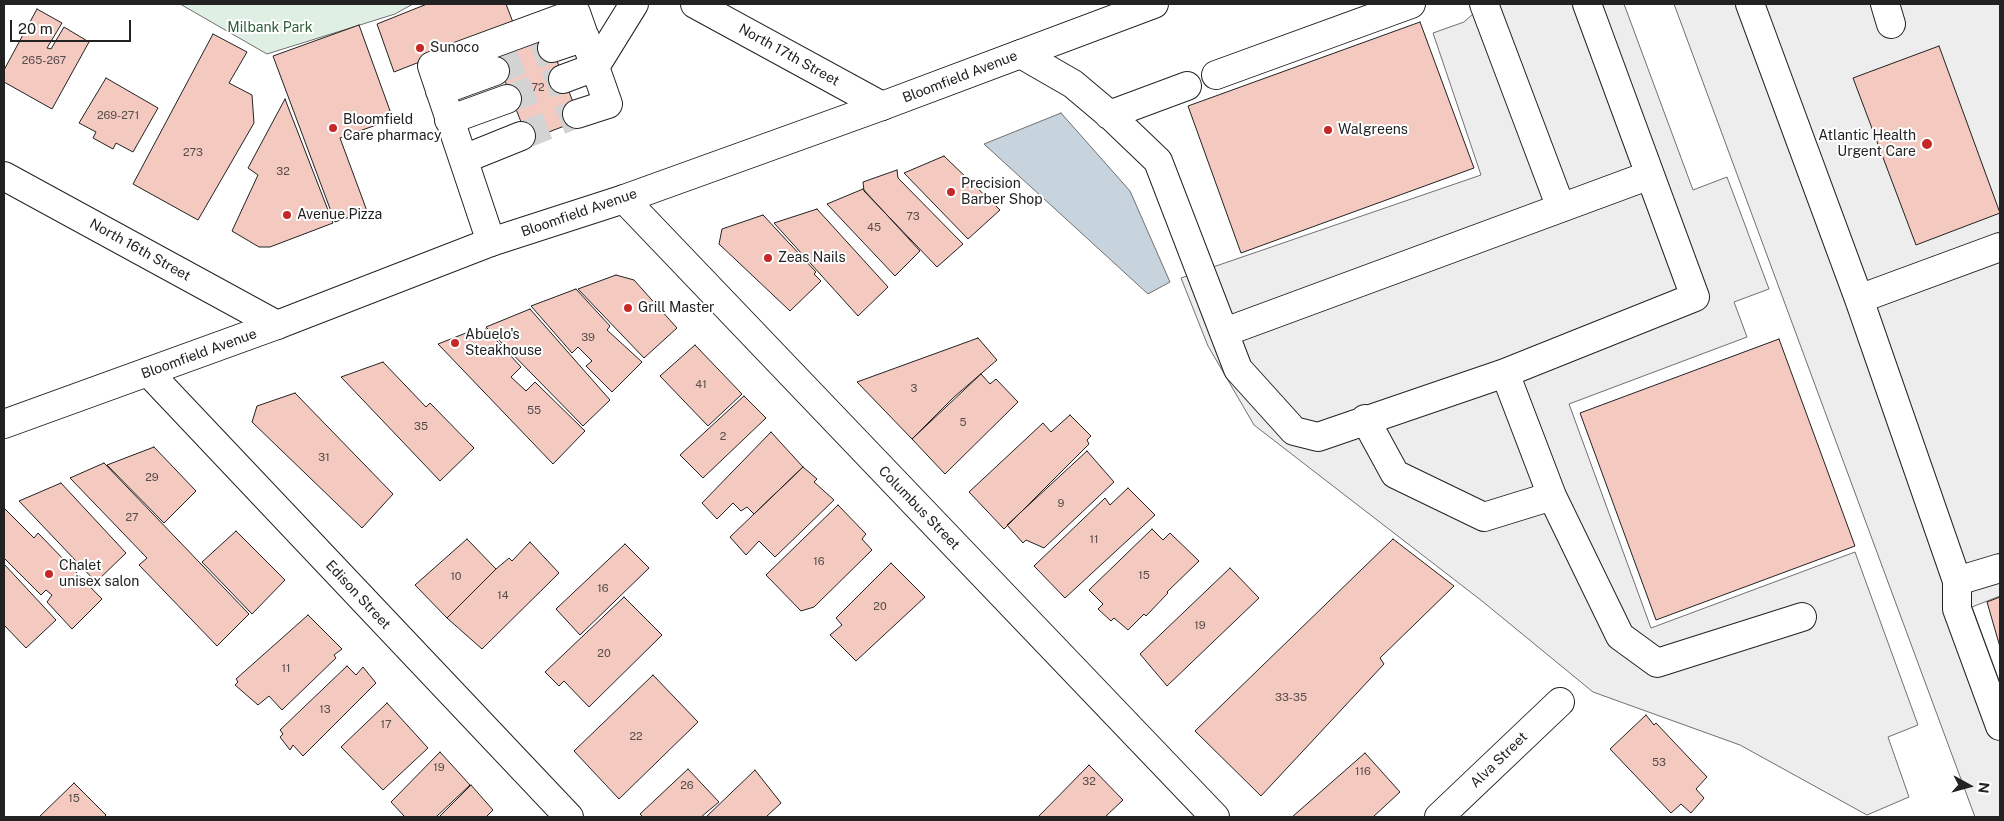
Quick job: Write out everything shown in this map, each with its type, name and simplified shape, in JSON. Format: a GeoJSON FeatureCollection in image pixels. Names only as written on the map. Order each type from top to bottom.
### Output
{"type":"FeatureCollection","features":[{"type":"Feature","properties":{"kind":"street"},"geometry":{"type":"LineString","coordinates":[[563,80],[595,68],[634,4]]}},
{"type":"Feature","properties":{"kind":"street","name":"North 17th Street"},"geometry":{"type":"LineString","coordinates":[[695,4],[882,106]]}},
{"type":"Feature","properties":{"kind":"street","name":"Bloomfield Avenue"},"geometry":{"type":"LineString","coordinates":[[4,424],[277,325],[491,242],[624,198],[882,106],[1021,54],[1126,9],[1154,4]]}},
{"type":"Feature","properties":{"kind":"street"},"geometry":{"type":"LineString","coordinates":[[1216,75],[1411,4]]}},
{"type":"Feature","properties":{"kind":"street"},"geometry":{"type":"LineString","coordinates":[[1484,4],[1561,208]]}},
{"type":"Feature","properties":{"kind":"street"},"geometry":{"type":"LineString","coordinates":[[1021,54],[1073,84],[1109,114],[1158,161],[1238,369],[1294,431],[1318,437],[1365,419],[1505,372],[1694,297],[1588,4]]}},
{"type":"Feature","properties":{"kind":"street"},"geometry":{"type":"LineString","coordinates":[[1750,4],[1859,299],[1957,581],[1957,609],[2000,726]]}},
{"type":"Feature","properties":{"kind":"street"},"geometry":{"type":"LineString","coordinates":[[491,242],[432,66],[576,13],[608,104],[577,114]]}},
{"type":"Feature","properties":{"kind":"street"},"geometry":{"type":"LineString","coordinates":[[552,48],[586,37]]}},
{"type":"Feature","properties":{"kind":"street"},"geometry":{"type":"LineString","coordinates":[[440,91],[495,70]]}},
{"type":"Feature","properties":{"kind":"street"},"geometry":{"type":"LineString","coordinates":[[1109,114],[1186,86]]}},
{"type":"Feature","properties":{"kind":"street"},"geometry":{"type":"LineString","coordinates":[[450,120],[507,99]]}},
{"type":"Feature","properties":{"kind":"street"},"geometry":{"type":"LineString","coordinates":[[464,159],[521,136]]}},
{"type":"Feature","properties":{"kind":"street"},"geometry":{"type":"LineString","coordinates":[[1225,332],[1650,175]]}},
{"type":"Feature","properties":{"kind":"street","name":"North 16th Street"},"geometry":{"type":"LineString","coordinates":[[4,176],[277,325]]}},
{"type":"Feature","properties":{"kind":"street","name":"Columbus Street"},"geometry":{"type":"LineString","coordinates":[[624,198],[1215,817]]}},
{"type":"Feature","properties":{"kind":"street"},"geometry":{"type":"LineString","coordinates":[[1859,299],[2000,248]]}},
{"type":"Feature","properties":{"kind":"street","name":"Edison Street"},"geometry":{"type":"LineString","coordinates":[[148,372],[569,817]]}},
{"type":"Feature","properties":{"kind":"street"},"geometry":{"type":"LineString","coordinates":[[1505,372],[1552,496],[1620,636],[1657,663],[1802,617]]}},
{"type":"Feature","properties":{"kind":"street"},"geometry":{"type":"LineString","coordinates":[[1365,419],[1395,474],[1484,517],[1552,496]]}},
{"type":"Feature","properties":{"kind":"street"},"geometry":{"type":"LineString","coordinates":[[1957,581],[2000,568]]}},
{"type":"Feature","properties":{"kind":"street","name":"Alva Street"},"geometry":{"type":"LineString","coordinates":[[1439,817],[1560,702]]}},
{"type":"Feature","properties":{"kind":"green space","name":"Milbank Park"},"geometry":{"type":"Polygon","coordinates":[[[180,4],[413,4],[395,14],[267,54],[180,4]]]}},
{"type":"Feature","properties":{"kind":"shaded area"},"geometry":{"type":"Polygon","coordinates":[[[1484,4],[1624,4],[1693,190],[1727,177],[1769,289],[1734,302],[1747,337],[1569,404],[1651,628],[1855,552],[1918,725],[1888,737],[1909,797],[1867,815],[1740,745],[1593,692],[1482,601],[1254,425],[1208,346],[1181,278],[1481,175],[1433,33],[1464,22],[1484,4]]]}},
{"type":"Feature","properties":{"kind":"shaded area"},"geometry":{"type":"Polygon","coordinates":[[[1674,4],[2000,4],[2000,596],[1972,607],[2000,683],[2000,817],[1975,817],[1674,4]]]}},
{"type":"Feature","properties":{"kind":"shaded area"},"geometry":{"type":"Polygon","coordinates":[[[1061,113],[1130,191],[1170,282],[1148,294],[984,144],[1061,113]]]}},
{"type":"Feature","properties":{"kind":"building","name":"Sunoco"},"geometry":{"type":"Polygon","coordinates":[[[427,4],[506,4],[514,25],[394,72],[377,24],[427,4]]]}},
{"type":"Feature","properties":{"kind":"building"},"geometry":{"type":"Polygon","coordinates":[[[37,9],[62,23],[47,48],[51,49],[64,27],[89,42],[52,109],[4,82],[4,70],[37,9]]]}},
{"type":"Feature","properties":{"kind":"building","name":"Walgreens"},"geometry":{"type":"Polygon","coordinates":[[[1420,22],[1474,168],[1241,253],[1188,106],[1420,22]]]}},
{"type":"Feature","properties":{"kind":"building","name":"Bloomfield Care pharmacy"},"geometry":{"type":"Polygon","coordinates":[[[359,25],[393,119],[340,138],[367,211],[335,222],[273,56],[359,25]]]}},
{"type":"Feature","properties":{"kind":"building"},"geometry":{"type":"Polygon","coordinates":[[[213,34],[247,52],[229,83],[252,95],[254,123],[198,220],[133,184],[213,34]]]}},
{"type":"Feature","properties":{"kind":"building","name":"Sunoco"},"geometry":{"type":"Polygon","coordinates":[[[547,35],[580,120],[528,140],[495,55],[547,35]]]}},
{"type":"Feature","properties":{"kind":"building","name":"Atlantic Health Urgent Care"},"geometry":{"type":"Polygon","coordinates":[[[1939,46],[2000,213],[1916,245],[1853,78],[1939,46]]]}},
{"type":"Feature","properties":{"kind":"building"},"geometry":{"type":"Polygon","coordinates":[[[106,78],[158,108],[133,152],[116,143],[113,149],[93,138],[96,132],[79,123],[106,78]]]}},
{"type":"Feature","properties":{"kind":"building"},"geometry":{"type":"Polygon","coordinates":[[[285,99],[333,223],[270,247],[259,247],[232,231],[258,175],[248,168],[285,99]]]}},
{"type":"Feature","properties":{"kind":"building","name":"Precision Barber Shop"},"geometry":{"type":"Polygon","coordinates":[[[944,156],[1000,210],[968,239],[904,173],[944,156]]]}},
{"type":"Feature","properties":{"kind":"building"},"geometry":{"type":"Polygon","coordinates":[[[897,170],[898,178],[963,244],[937,267],[864,191],[863,182],[897,170]]]}},
{"type":"Feature","properties":{"kind":"building"},"geometry":{"type":"Polygon","coordinates":[[[863,189],[920,251],[895,276],[827,204],[863,189]]]}},
{"type":"Feature","properties":{"kind":"building"},"geometry":{"type":"Polygon","coordinates":[[[817,209],[888,287],[858,316],[774,223],[817,209]]]}},
{"type":"Feature","properties":{"kind":"building","name":"Zeas Nails"},"geometry":{"type":"Polygon","coordinates":[[[763,215],[816,272],[814,274],[821,281],[790,311],[719,244],[722,229],[763,215]]]}},
{"type":"Feature","properties":{"kind":"building","name":"Grill Master"},"geometry":{"type":"Polygon","coordinates":[[[616,275],[634,280],[677,328],[644,358],[578,289],[616,275]]]}},
{"type":"Feature","properties":{"kind":"building"},"geometry":{"type":"Polygon","coordinates":[[[576,289],[610,326],[607,330],[642,362],[612,392],[586,366],[592,361],[578,347],[572,353],[531,306],[576,289]]]}},
{"type":"Feature","properties":{"kind":"building"},"geometry":{"type":"Polygon","coordinates":[[[530,309],[610,400],[583,426],[486,327],[530,309]]]}},
{"type":"Feature","properties":{"kind":"building"},"geometry":{"type":"Polygon","coordinates":[[[486,329],[521,367],[511,377],[526,391],[535,382],[585,431],[553,464],[438,344],[471,331],[474,336],[486,329]]]}},
{"type":"Feature","properties":{"kind":"building"},"geometry":{"type":"Polygon","coordinates":[[[978,338],[997,360],[954,397],[912,439],[857,382],[978,338]]]}},
{"type":"Feature","properties":{"kind":"building"},"geometry":{"type":"Polygon","coordinates":[[[1779,339],[1855,546],[1656,620],[1580,413],[1779,339]]]}},
{"type":"Feature","properties":{"kind":"building"},"geometry":{"type":"Polygon","coordinates":[[[695,345],[742,394],[708,426],[660,376],[695,345]]]}},
{"type":"Feature","properties":{"kind":"building"},"geometry":{"type":"Polygon","coordinates":[[[383,362],[426,407],[430,403],[474,448],[440,481],[341,377],[383,362]]]}},
{"type":"Feature","properties":{"kind":"building"},"geometry":{"type":"Polygon","coordinates":[[[981,374],[990,384],[996,379],[1018,402],[945,474],[912,439],[981,374]]]}},
{"type":"Feature","properties":{"kind":"building"},"geometry":{"type":"Polygon","coordinates":[[[295,393],[393,494],[362,528],[252,422],[257,406],[295,393]]]}},
{"type":"Feature","properties":{"kind":"building"},"geometry":{"type":"Polygon","coordinates":[[[744,396],[766,418],[703,478],[680,455],[744,396]]]}},
{"type":"Feature","properties":{"kind":"building"},"geometry":{"type":"Polygon","coordinates":[[[1070,415],[1091,436],[1087,440],[1089,444],[1004,529],[969,492],[1043,423],[1051,432],[1070,415]]]}},
{"type":"Feature","properties":{"kind":"building"},"geometry":{"type":"Polygon","coordinates":[[[771,432],[803,467],[754,514],[747,507],[741,511],[733,503],[717,519],[702,503],[771,432]]]}},
{"type":"Feature","properties":{"kind":"building"},"geometry":{"type":"Polygon","coordinates":[[[154,447],[196,491],[164,523],[107,465],[154,447]]]}},
{"type":"Feature","properties":{"kind":"building"},"geometry":{"type":"Polygon","coordinates":[[[1087,451],[1114,482],[1044,548],[1026,540],[1023,543],[1007,525],[1087,451]]]}},
{"type":"Feature","properties":{"kind":"building"},"geometry":{"type":"Polygon","coordinates":[[[104,463],[249,614],[217,646],[139,565],[147,558],[70,478],[104,463]]]}},
{"type":"Feature","properties":{"kind":"building"},"geometry":{"type":"Polygon","coordinates":[[[803,467],[817,479],[814,482],[834,500],[775,557],[759,541],[746,555],[730,537],[803,467]]]}},
{"type":"Feature","properties":{"kind":"building"},"geometry":{"type":"Polygon","coordinates":[[[61,483],[126,553],[96,582],[19,501],[61,483]]]}},
{"type":"Feature","properties":{"kind":"building"},"geometry":{"type":"Polygon","coordinates":[[[1128,488],[1155,515],[1065,598],[1034,566],[1105,498],[1110,505],[1128,488]]]}},
{"type":"Feature","properties":{"kind":"building"},"geometry":{"type":"Polygon","coordinates":[[[838,505],[866,534],[862,539],[872,550],[814,607],[801,611],[766,575],[838,505]]]}},
{"type":"Feature","properties":{"kind":"building","name":"Chalet unisex salon"},"geometry":{"type":"Polygon","coordinates":[[[4,508],[34,538],[38,533],[102,599],[72,629],[47,602],[52,595],[46,590],[41,595],[4,558],[4,508]]]}},
{"type":"Feature","properties":{"kind":"building"},"geometry":{"type":"Polygon","coordinates":[[[1152,529],[1163,540],[1170,533],[1199,561],[1167,592],[1146,616],[1144,614],[1128,630],[1114,618],[1111,621],[1098,609],[1103,604],[1089,590],[1152,529]]]}},
{"type":"Feature","properties":{"kind":"building"},"geometry":{"type":"Polygon","coordinates":[[[236,531],[285,580],[252,614],[202,562],[236,531]]]}},
{"type":"Feature","properties":{"kind":"building"},"geometry":{"type":"Polygon","coordinates":[[[467,539],[496,569],[447,618],[415,585],[467,539]]]}},
{"type":"Feature","properties":{"kind":"building"},"geometry":{"type":"Polygon","coordinates":[[[1393,539],[1454,586],[1380,658],[1384,664],[1261,796],[1195,731],[1393,539]]]}},
{"type":"Feature","properties":{"kind":"building"},"geometry":{"type":"Polygon","coordinates":[[[530,542],[559,573],[482,649],[447,618],[496,569],[509,558],[512,561],[530,542]]]}},
{"type":"Feature","properties":{"kind":"building"},"geometry":{"type":"Polygon","coordinates":[[[625,544],[649,568],[580,635],[556,609],[625,544]]]}},
{"type":"Feature","properties":{"kind":"building"},"geometry":{"type":"Polygon","coordinates":[[[891,563],[925,597],[856,661],[830,635],[842,625],[836,618],[891,563]]]}},
{"type":"Feature","properties":{"kind":"building"},"geometry":{"type":"Polygon","coordinates":[[[4,564],[56,620],[26,648],[4,625],[4,564]]]}},
{"type":"Feature","properties":{"kind":"building"},"geometry":{"type":"Polygon","coordinates":[[[1230,568],[1259,598],[1167,686],[1140,654],[1230,568]]]}},
{"type":"Feature","properties":{"kind":"building"},"geometry":{"type":"Polygon","coordinates":[[[624,597],[662,635],[589,707],[564,681],[559,686],[545,672],[624,597]]]}},
{"type":"Feature","properties":{"kind":"building"},"geometry":{"type":"Polygon","coordinates":[[[2000,597],[2000,647],[1987,602],[2000,597]]]}},
{"type":"Feature","properties":{"kind":"building"},"geometry":{"type":"Polygon","coordinates":[[[308,615],[342,649],[334,655],[336,658],[282,710],[269,696],[258,705],[235,685],[238,682],[236,679],[308,615]]]}},
{"type":"Feature","properties":{"kind":"building"},"geometry":{"type":"Polygon","coordinates":[[[347,666],[356,675],[363,667],[376,683],[303,756],[293,745],[290,750],[280,737],[283,734],[280,730],[347,666]]]}},
{"type":"Feature","properties":{"kind":"building"},"geometry":{"type":"Polygon","coordinates":[[[653,675],[698,722],[619,799],[574,751],[653,675]]]}},
{"type":"Feature","properties":{"kind":"building"},"geometry":{"type":"Polygon","coordinates":[[[387,703],[428,748],[383,790],[341,747],[387,703]]]}},
{"type":"Feature","properties":{"kind":"building"},"geometry":{"type":"Polygon","coordinates":[[[1646,715],[1654,725],[1656,723],[1707,777],[1696,789],[1704,798],[1691,813],[1681,804],[1671,813],[1610,749],[1646,715]]]}},
{"type":"Feature","properties":{"kind":"building"},"geometry":{"type":"Polygon","coordinates":[[[440,752],[470,785],[436,817],[405,817],[391,802],[440,752]]]}},
{"type":"Feature","properties":{"kind":"building"},"geometry":{"type":"Polygon","coordinates":[[[1365,753],[1400,792],[1373,817],[1292,817],[1365,753]]]}},
{"type":"Feature","properties":{"kind":"building"},"geometry":{"type":"Polygon","coordinates":[[[1089,765],[1123,800],[1105,817],[1038,817],[1089,765]]]}},
{"type":"Feature","properties":{"kind":"building"},"geometry":{"type":"Polygon","coordinates":[[[688,769],[719,802],[701,817],[643,817],[640,814],[688,769]]]}},
{"type":"Feature","properties":{"kind":"building"},"geometry":{"type":"Polygon","coordinates":[[[755,770],[781,803],[766,817],[706,817],[755,770]]]}},
{"type":"Feature","properties":{"kind":"building"},"geometry":{"type":"Polygon","coordinates":[[[74,783],[106,815],[104,817],[39,817],[74,783]]]}},
{"type":"Feature","properties":{"kind":"building"},"geometry":{"type":"Polygon","coordinates":[[[471,785],[493,810],[486,817],[439,817],[471,785]]]}},
{"type":"Feature","properties":{"kind":"tunnel"},"geometry":{"type":"LineString","coordinates":[[495,71],[552,48]]}},
{"type":"Feature","properties":{"kind":"tunnel"},"geometry":{"type":"LineString","coordinates":[[507,99],[563,79]]}},
{"type":"Feature","properties":{"kind":"tunnel"},"geometry":{"type":"LineString","coordinates":[[521,136],[577,114]]}},
{"type":"Feature","properties":{"kind":"place","name":"Sunoco"},"geometry":{"type":"Point","coordinates":[420,48]}},
{"type":"Feature","properties":{"kind":"place","name":"Bloomfield Care pharmacy"},"geometry":{"type":"Point","coordinates":[333,128]}},
{"type":"Feature","properties":{"kind":"place","name":"Walgreens"},"geometry":{"type":"Point","coordinates":[1328,130]}},
{"type":"Feature","properties":{"kind":"place","name":"Atlantic Health Urgent Care"},"geometry":{"type":"Point","coordinates":[1927,144]}},
{"type":"Feature","properties":{"kind":"place","name":"Precision Barber Shop"},"geometry":{"type":"Point","coordinates":[951,192]}},
{"type":"Feature","properties":{"kind":"place","name":"Avenue Pizza"},"geometry":{"type":"Point","coordinates":[287,215]}},
{"type":"Feature","properties":{"kind":"place","name":"Zeas Nails"},"geometry":{"type":"Point","coordinates":[768,258]}},
{"type":"Feature","properties":{"kind":"place","name":"Grill Master"},"geometry":{"type":"Point","coordinates":[628,308]}},
{"type":"Feature","properties":{"kind":"place","name":"Abuelo's Steakhouse"},"geometry":{"type":"Point","coordinates":[455,343]}},
{"type":"Feature","properties":{"kind":"place","name":"Chalet unisex salon"},"geometry":{"type":"Point","coordinates":[49,574]}}]}
